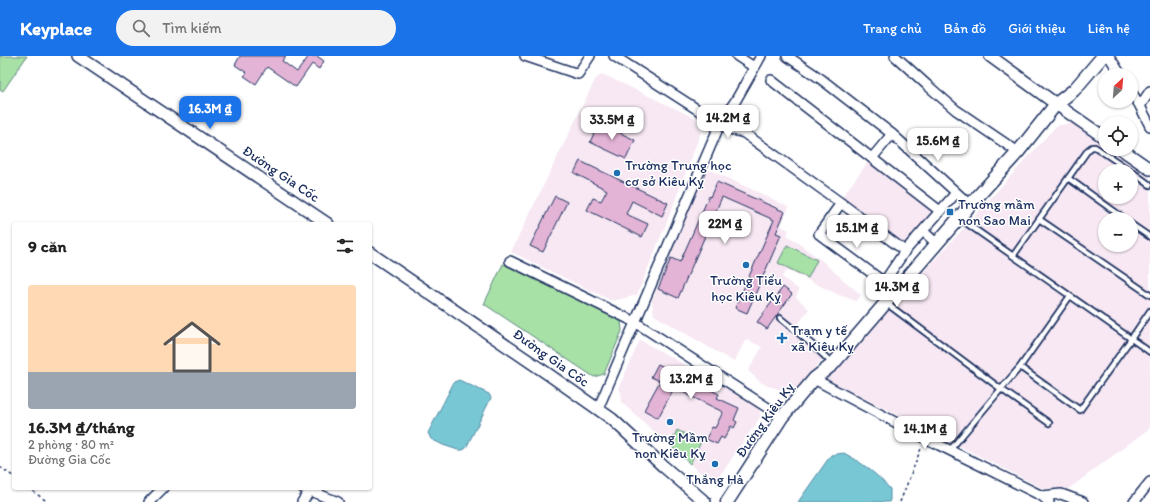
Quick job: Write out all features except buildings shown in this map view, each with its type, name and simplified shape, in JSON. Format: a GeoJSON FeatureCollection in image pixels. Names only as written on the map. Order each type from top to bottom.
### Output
{"type":"FeatureCollection","features":[{"type":"Feature","properties":{"kind":"main road","name":"Đường Kiêu Kỵ"},"geometry":{"type":"LineString","coordinates":[[727,502],[782,417],[814,379],[833,364],[970,205],[1018,152],[1056,104],[1074,90],[1103,56]]}},
{"type":"Feature","properties":{"kind":"street","name":"Đường Gia Cốc"},"geometry":{"type":"LineString","coordinates":[[78,56],[325,222]]}},
{"type":"Feature","properties":{"kind":"street"},"geometry":{"type":"LineString","coordinates":[[525,56],[578,74],[590,56]]}},
{"type":"Feature","properties":{"kind":"street"},"geometry":{"type":"LineString","coordinates":[[549,65],[553,56]]}},
{"type":"Feature","properties":{"kind":"street"},"geometry":{"type":"LineString","coordinates":[[614,56],[720,124],[744,133],[906,251]]}},
{"type":"Feature","properties":{"kind":"street"},"geometry":{"type":"LineString","coordinates":[[736,56],[754,66]]}},
{"type":"Feature","properties":{"kind":"street"},"geometry":{"type":"LineString","coordinates":[[598,409],[720,124],[736,100],[761,56]]}},
{"type":"Feature","properties":{"kind":"street"},"geometry":{"type":"LineString","coordinates":[[786,56],[821,79],[892,134],[970,205]]}},
{"type":"Feature","properties":{"kind":"street"},"geometry":{"type":"LineString","coordinates":[[895,56],[927,86],[956,110],[1018,152]]}},
{"type":"Feature","properties":{"kind":"street"},"geometry":{"type":"LineString","coordinates":[[990,56],[1098,133]]}},
{"type":"Feature","properties":{"kind":"street"},"geometry":{"type":"LineString","coordinates":[[1109,56],[1117,68]]}},
{"type":"Feature","properties":{"kind":"street"},"geometry":{"type":"LineString","coordinates":[[771,80],[940,211]]}},
{"type":"Feature","properties":{"kind":"street"},"geometry":{"type":"LineString","coordinates":[[1140,106],[1150,91]]}},
{"type":"Feature","properties":{"kind":"street"},"geometry":{"type":"LineString","coordinates":[[1138,103],[1150,126]]}},
{"type":"Feature","properties":{"kind":"street"},"geometry":{"type":"LineString","coordinates":[[872,158],[892,134]]}},
{"type":"Feature","properties":{"kind":"street"},"geometry":{"type":"LineString","coordinates":[[1131,156],[1150,169]]}},
{"type":"Feature","properties":{"kind":"street"},"geometry":{"type":"LineString","coordinates":[[884,282],[906,251],[956,193]]}},
{"type":"Feature","properties":{"kind":"street"},"geometry":{"type":"LineString","coordinates":[[841,203],[819,234],[896,291]]}},
{"type":"Feature","properties":{"kind":"street"},"geometry":{"type":"LineString","coordinates":[[923,231],[937,244]]}},
{"type":"Feature","properties":{"kind":"street","name":"Đường Gia Cốc"},"geometry":{"type":"LineString","coordinates":[[372,254],[612,419],[662,466],[705,502]]}},
{"type":"Feature","properties":{"kind":"street"},"geometry":{"type":"LineString","coordinates":[[510,261],[636,322],[782,417]]}},
{"type":"Feature","properties":{"kind":"street"},"geometry":{"type":"LineString","coordinates":[[814,379],[925,438],[1046,499],[1061,494],[1082,502]]}},
{"type":"Feature","properties":{"kind":"street"},"geometry":{"type":"LineString","coordinates":[[1134,502],[1150,482]]}},
{"type":"Feature","properties":{"kind":"street"},"geometry":{"type":"LineString","coordinates":[[149,502],[161,490]]}},
{"type":"Feature","properties":{"kind":"street"},"geometry":{"type":"LineString","coordinates":[[302,502],[307,490],[338,502]]}},
{"type":"Feature","properties":{"kind":"lane"},"geometry":{"type":"LineString","coordinates":[[1013,256],[1088,150],[1095,147],[1121,164]]}},
{"type":"Feature","properties":{"kind":"lane"},"geometry":{"type":"LineString","coordinates":[[1138,176],[1150,184]]}},
{"type":"Feature","properties":{"kind":"lane"},"geometry":{"type":"LineString","coordinates":[[1068,178],[1115,212]]}},
{"type":"Feature","properties":{"kind":"lane"},"geometry":{"type":"LineString","coordinates":[[959,218],[1150,352]]}},
{"type":"Feature","properties":{"kind":"lane"},"geometry":{"type":"LineString","coordinates":[[1039,219],[1150,296]]}},
{"type":"Feature","properties":{"kind":"lane"},"geometry":{"type":"LineString","coordinates":[[1138,229],[1150,237]]}},
{"type":"Feature","properties":{"kind":"lane"},"geometry":{"type":"LineString","coordinates":[[950,450],[1020,367],[1070,296]]}},
{"type":"Feature","properties":{"kind":"lane"},"geometry":{"type":"LineString","coordinates":[[886,302],[1001,389],[1049,423]]}},
{"type":"Feature","properties":{"kind":"lane"},"geometry":{"type":"LineString","coordinates":[[1020,367],[1080,410],[1150,311]]}},
{"type":"Feature","properties":{"kind":"lane"},"geometry":{"type":"LineString","coordinates":[[780,318],[833,364]]}},
{"type":"Feature","properties":{"kind":"path"},"geometry":{"type":"LineString","coordinates":[[900,502],[925,438]]}},
{"type":"Feature","properties":{"kind":"path"},"geometry":{"type":"LineString","coordinates":[[0,467],[12,476]]}},
{"type":"Feature","properties":{"kind":"path"},"geometry":{"type":"LineString","coordinates":[[31,490],[48,502]]}},
{"type":"Feature","properties":{"kind":"shaded area","name":"Trường Trung học cơ sở Kiêu Kỵ"},"geometry":{"type":"Polygon","coordinates":[[[602,74],[695,118],[701,132],[637,295],[612,301],[511,252],[595,80],[602,74]]]}},
{"type":"Feature","properties":{"kind":"shaded area"},"geometry":{"type":"Polygon","coordinates":[[[1076,122],[1098,138],[1098,156],[1124,156],[1136,164],[1098,164],[1098,204],[1138,204],[1138,166],[1150,174],[1150,428],[1067,490],[1042,488],[827,379],[1056,126],[1076,122]]]}},
{"type":"Feature","properties":{"kind":"shaded area"},"geometry":{"type":"Polygon","coordinates":[[[869,161],[935,212],[905,247],[841,198],[869,161]]]}},
{"type":"Feature","properties":{"kind":"shaded area","name":"Trường Tiểu học Kiêu Kỵ"},"geometry":{"type":"Polygon","coordinates":[[[706,168],[789,207],[781,226],[789,230],[787,235],[821,260],[861,295],[856,301],[839,295],[787,270],[782,277],[799,290],[796,297],[809,309],[797,326],[828,352],[793,393],[768,386],[748,371],[762,347],[746,339],[734,362],[654,315],[652,301],[706,168]]]}},
{"type":"Feature","properties":{"kind":"shaded area"},"geometry":{"type":"Polygon","coordinates":[[[640,340],[757,405],[761,416],[719,477],[706,478],[621,402],[622,397],[619,387],[640,340]]]}},
{"type":"Feature","properties":{"kind":"green space"},"geometry":{"type":"Polygon","coordinates":[[[0,56],[27,56],[3,91],[0,89],[0,56]]]}},
{"type":"Feature","properties":{"kind":"green space"},"geometry":{"type":"Polygon","coordinates":[[[787,245],[817,260],[808,278],[778,263],[787,245]]]}},
{"type":"Feature","properties":{"kind":"green space"},"geometry":{"type":"Polygon","coordinates":[[[503,264],[621,321],[622,331],[604,374],[594,377],[484,304],[503,264]]]}},
{"type":"Feature","properties":{"kind":"green space"},"geometry":{"type":"Polygon","coordinates":[[[677,430],[701,442],[690,464],[670,445],[677,430]]]}},
{"type":"Feature","properties":{"kind":"water"},"geometry":{"type":"Polygon","coordinates":[[[459,380],[489,394],[491,398],[466,448],[463,450],[458,450],[443,445],[431,439],[428,433],[454,382],[459,380]]]}},
{"type":"Feature","properties":{"kind":"water"},"geometry":{"type":"Polygon","coordinates":[[[844,453],[868,469],[885,483],[890,489],[889,502],[798,502],[831,455],[844,453]]]}},
{"type":"Feature","properties":{"kind":"place","name":"Trường Trung học cơ sở Kiêu Kỵ"},"geometry":{"type":"Point","coordinates":[617,173]}},
{"type":"Feature","properties":{"kind":"place","name":"Trường mầm non Sao Mai"},"geometry":{"type":"Point","coordinates":[950,212]}},
{"type":"Feature","properties":{"kind":"place","name":"Trường Tiểu học Kiêu Kỵ"},"geometry":{"type":"Point","coordinates":[746,265]}},
{"type":"Feature","properties":{"kind":"place","name":"Trạm y tế xã Kiêu Kỵ"},"geometry":{"type":"Point","coordinates":[782,338]}},
{"type":"Feature","properties":{"kind":"place","name":"Trường Mầm non Kiêu Kỵ"},"geometry":{"type":"Point","coordinates":[670,422]}},
{"type":"Feature","properties":{"kind":"place","name":"Thắng Hà"},"geometry":{"type":"Point","coordinates":[715,464]}}]}
